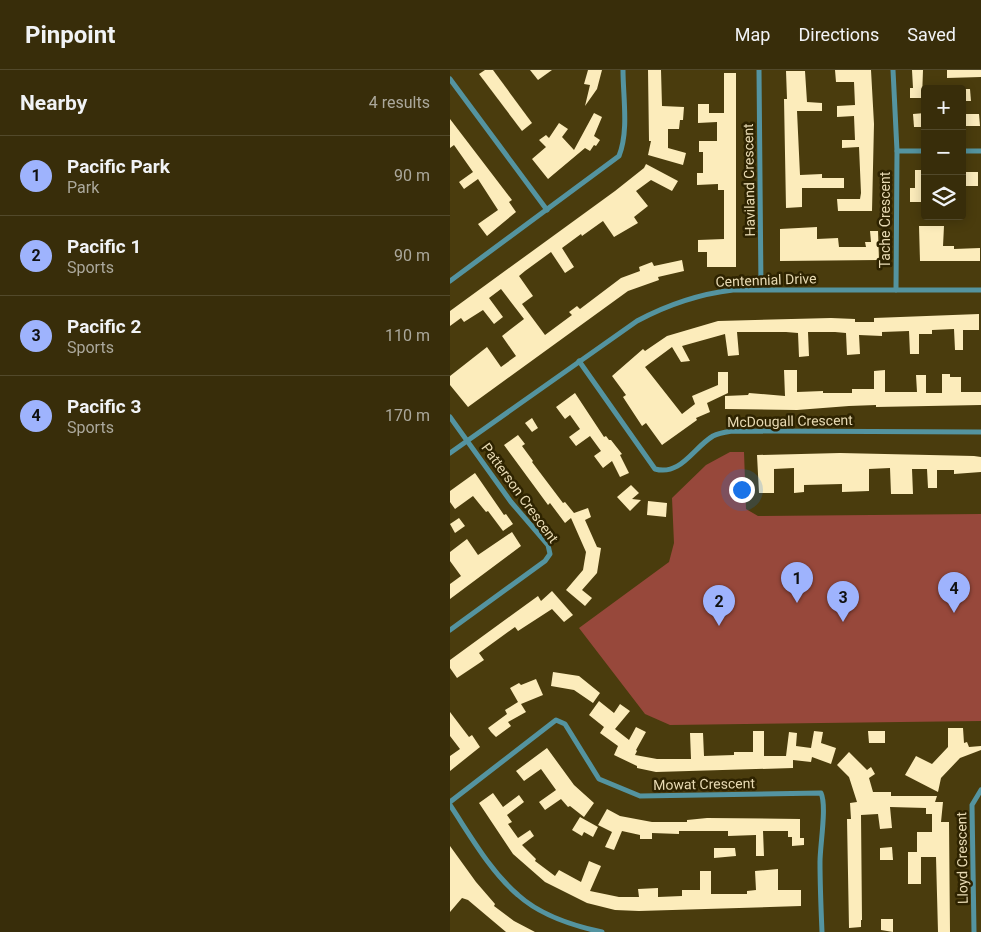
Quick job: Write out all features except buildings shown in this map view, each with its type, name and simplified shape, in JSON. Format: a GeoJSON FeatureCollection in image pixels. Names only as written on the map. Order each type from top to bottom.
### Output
{"type":"FeatureCollection","features":[{"type":"Feature","properties":{"kind":"street"},"geometry":{"type":"LineString","coordinates":[[450,281],[619,156],[623,147],[624,133],[623,70]]}},
{"type":"Feature","properties":{"kind":"street","name":"Haviland Crescent"},"geometry":{"type":"LineString","coordinates":[[760,70],[761,290]]}},
{"type":"Feature","properties":{"kind":"street","name":"Tache Crescent"},"geometry":{"type":"LineString","coordinates":[[893,70],[897,150],[896,290]]}},
{"type":"Feature","properties":{"kind":"street"},"geometry":{"type":"LineString","coordinates":[[450,79],[547,210]]}},
{"type":"Feature","properties":{"kind":"street"},"geometry":{"type":"LineString","coordinates":[[897,150],[921,151]]}},
{"type":"Feature","properties":{"kind":"street"},"geometry":{"type":"LineString","coordinates":[[966,151],[981,151]]}},
{"type":"Feature","properties":{"kind":"street","name":"Centennial Drive"},"geometry":{"type":"LineString","coordinates":[[450,453],[578,361],[637,322],[672,305],[718,292],[761,290],[981,290]]}},
{"type":"Feature","properties":{"kind":"street","name":"McDougall Crescent"},"geometry":{"type":"LineString","coordinates":[[578,361],[654,469],[662,471],[672,471],[713,436],[732,431],[981,432]]}},
{"type":"Feature","properties":{"kind":"street"},"geometry":{"type":"LineString","coordinates":[[450,417],[467,441]]}},
{"type":"Feature","properties":{"kind":"street","name":"Patterson Crescent"},"geometry":{"type":"LineString","coordinates":[[450,630],[545,561],[550,554],[548,545],[511,502],[467,441]]}},
{"type":"Feature","properties":{"kind":"street","name":"Mowat Crescent"},"geometry":{"type":"LineString","coordinates":[[602,932],[580,927],[550,914],[518,895],[485,855],[450,803],[556,720],[565,724],[599,779],[640,796],[821,793],[825,802],[822,819],[820,863],[822,932]]}},
{"type":"Feature","properties":{"kind":"street","name":"Lloyd Crescent"},"geometry":{"type":"LineString","coordinates":[[981,790],[972,805],[974,930],[981,928]]}},
{"type":"Feature","properties":{"kind":"shaded area"},"geometry":{"type":"Polygon","coordinates":[[[730,452],[744,452],[746,509],[758,516],[981,514],[981,721],[670,725],[645,714],[579,628],[669,562],[674,543],[672,498],[706,465],[730,452]]]}},
{"type":"Feature","properties":{"kind":"place","name":"Pacific Park"},"geometry":{"type":"Point","coordinates":[797,603]}},
{"type":"Feature","properties":{"kind":"place","name":"Pacific 3"},"geometry":{"type":"Point","coordinates":[954,613]}},
{"type":"Feature","properties":{"kind":"place","name":"Pacific 2"},"geometry":{"type":"Point","coordinates":[843,622]}},
{"type":"Feature","properties":{"kind":"place","name":"Pacific 1"},"geometry":{"type":"Point","coordinates":[719,626]}}]}
